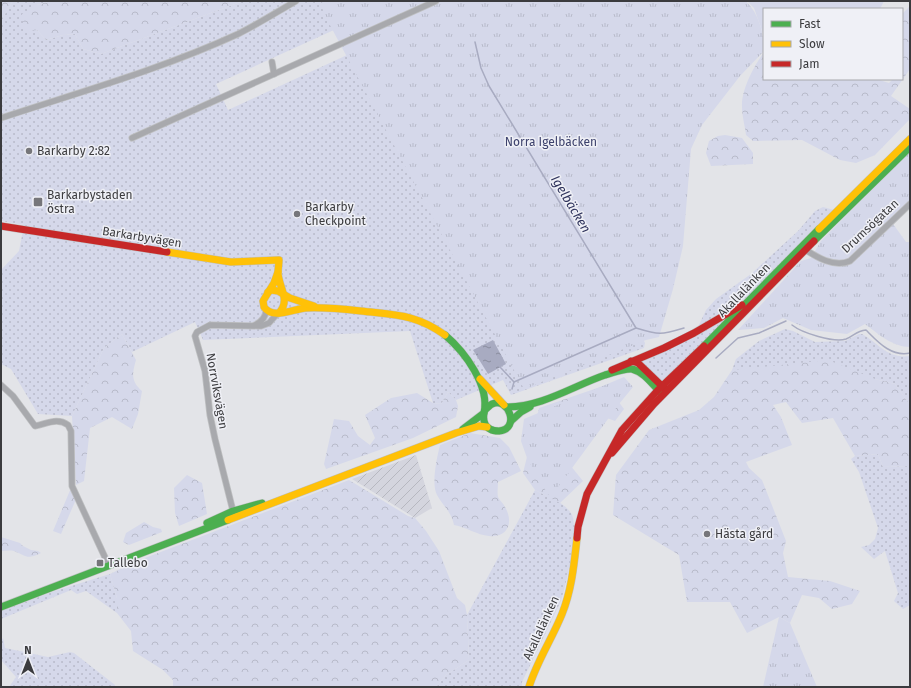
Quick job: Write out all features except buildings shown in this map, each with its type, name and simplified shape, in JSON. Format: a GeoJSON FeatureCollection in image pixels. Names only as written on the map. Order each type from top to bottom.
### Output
{"type":"FeatureCollection","features":[{"type":"Feature","properties":{"kind":"street"},"geometry":{"type":"LineString","coordinates":[[1,118],[190,54],[238,33],[296,1]]}},
{"type":"Feature","properties":{"kind":"street"},"geometry":{"type":"LineString","coordinates":[[132,138],[436,1]]}},
{"type":"Feature","properties":{"kind":"street"},"geometry":{"type":"LineString","coordinates":[[272,62],[274,74]]}},
{"type":"Feature","properties":{"kind":"street","name":"Akallalänken"},"geometry":{"type":"LineString","coordinates":[[662,391],[910,139]]}},
{"type":"Feature","properties":{"kind":"street","name":"Akallalänken"},"geometry":{"type":"LineString","coordinates":[[529,687],[534,670],[562,614],[569,595],[580,519],[587,494],[604,463],[662,391],[749,301],[910,147]]}},
{"type":"Feature","properties":{"kind":"street","name":"Drumsögatan"},"geometry":{"type":"LineString","coordinates":[[803,248],[836,264],[846,263],[850,261],[910,204]]}},
{"type":"Feature","properties":{"kind":"street","name":"Barkarbyvägen"},"geometry":{"type":"LineString","coordinates":[[1,226],[231,262],[279,260]]}},
{"type":"Feature","properties":{"kind":"street","name":"Norrviksvägen"},"geometry":{"type":"LineString","coordinates":[[266,310],[263,300],[272,286],[278,272],[279,260]]}},
{"type":"Feature","properties":{"kind":"street","name":"Norrviksvägen"},"geometry":{"type":"LineString","coordinates":[[234,514],[214,439],[203,363],[196,336],[197,332],[210,325],[261,326],[269,323],[285,306],[285,298],[278,272]]}},
{"type":"Feature","properties":{"kind":"street","name":"Norrviksvägen"},"geometry":{"type":"LineString","coordinates":[[267,292],[271,290],[278,291],[284,295],[318,307]]}},
{"type":"Feature","properties":{"kind":"street"},"geometry":{"type":"LineString","coordinates":[[598,378],[631,361],[664,348],[688,336],[749,301]]}},
{"type":"Feature","properties":{"kind":"street","name":"Norrviksvägen"},"geometry":{"type":"LineString","coordinates":[[277,314],[297,309],[318,307],[398,315],[420,320],[450,338],[465,354],[478,376],[506,406]]}},
{"type":"Feature","properties":{"kind":"street"},"geometry":{"type":"LineString","coordinates":[[255,325],[261,322],[266,315],[266,310],[277,314]]}},
{"type":"Feature","properties":{"kind":"street"},"geometry":{"type":"LineString","coordinates":[[631,361],[638,363],[662,391]]}},
{"type":"Feature","properties":{"kind":"street"},"geometry":{"type":"LineString","coordinates":[[456,433],[488,407],[496,403],[506,406],[520,407],[535,403],[622,370],[632,369],[640,372],[662,391]]}},
{"type":"Feature","properties":{"kind":"street","name":"Norrviksvägen"},"geometry":{"type":"LineString","coordinates":[[478,376],[484,397],[484,411]]}},
{"type":"Feature","properties":{"kind":"street"},"geometry":{"type":"LineString","coordinates":[[1,385],[13,396],[35,426],[57,421],[68,425],[71,431],[72,486],[109,566]]}},
{"type":"Feature","properties":{"kind":"street"},"geometry":{"type":"LineString","coordinates":[[484,411],[483,420],[487,427],[490,430],[498,432],[506,428],[521,412],[535,403]]}},
{"type":"Feature","properties":{"kind":"street"},"geometry":{"type":"LineString","coordinates":[[506,406],[511,414],[511,421]]}},
{"type":"Feature","properties":{"kind":"street"},"geometry":{"type":"LineString","coordinates":[[204,529],[228,523],[315,487],[456,433],[479,426],[487,427]]}},
{"type":"Feature","properties":{"kind":"street"},"geometry":{"type":"LineString","coordinates":[[154,549],[234,514],[315,487]]}},
{"type":"Feature","properties":{"kind":"street"},"geometry":{"type":"LineString","coordinates":[[1,607],[154,549],[204,529],[234,514],[273,504]]}},
{"type":"Feature","properties":{"kind":"shaded area"},"geometry":{"type":"Polygon","coordinates":[[[416,455],[432,508],[415,518],[352,479],[416,455]]]}},
{"type":"Feature","properties":{"kind":"green space"},"geometry":{"type":"Polygon","coordinates":[[[1,1],[13,1],[1,18],[1,1]]]}},
{"type":"Feature","properties":{"kind":"green space"},"geometry":{"type":"Polygon","coordinates":[[[13,1],[51,1],[37,5],[37,30],[46,40],[63,35],[75,34],[83,49],[101,54],[243,1],[394,1],[393,3],[216,84],[228,110],[464,1],[687,146],[641,335],[645,343],[644,348],[511,395],[503,380],[456,400],[448,392],[441,404],[433,403],[410,331],[203,340],[195,322],[132,352],[122,334],[104,348],[72,416],[38,414],[11,369],[1,364],[1,270],[19,251],[24,225],[1,221],[1,18],[13,1]]]}},
{"type":"Feature","properties":{"kind":"green space"},"geometry":{"type":"Polygon","coordinates":[[[51,1],[243,1],[101,54],[83,49],[75,34],[63,35],[46,40],[37,30],[25,32],[22,14],[37,5],[51,1]]]}},
{"type":"Feature","properties":{"kind":"green space","name":"Norra Igelbäcken"},"geometry":{"type":"Polygon","coordinates":[[[322,1],[746,1],[751,6],[760,24],[763,37],[763,52],[740,76],[702,125],[691,149],[683,246],[673,289],[659,337],[646,340],[524,389],[323,12],[322,1]]]}},
{"type":"Feature","properties":{"kind":"green space"},"geometry":{"type":"Polygon","coordinates":[[[747,1],[884,1],[880,8],[763,8],[763,33],[754,8],[747,1]]]}},
{"type":"Feature","properties":{"kind":"green space"},"geometry":{"type":"Polygon","coordinates":[[[910,5],[910,69],[903,79],[903,13],[910,5]]]}},
{"type":"Feature","properties":{"kind":"green space"},"geometry":{"type":"Polygon","coordinates":[[[763,54],[763,80],[879,80],[889,83],[892,80],[902,80],[891,96],[910,109],[910,119],[875,155],[856,163],[840,160],[802,140],[753,141],[746,135],[742,100],[752,71],[763,54]]]}},
{"type":"Feature","properties":{"kind":"green space"},"geometry":{"type":"Polygon","coordinates":[[[725,135],[742,138],[753,153],[753,164],[711,166],[706,153],[709,141],[718,136],[725,135]]]}},
{"type":"Feature","properties":{"kind":"green space"},"geometry":{"type":"Polygon","coordinates":[[[910,151],[910,202],[891,221],[906,242],[910,242],[910,347],[898,345],[880,336],[865,324],[847,334],[811,330],[783,318],[764,328],[738,330],[801,261],[811,258],[821,241],[910,151]]]}},
{"type":"Feature","properties":{"kind":"green space"},"geometry":{"type":"Polygon","coordinates":[[[823,207],[834,210],[749,296],[698,327],[706,310],[716,299],[751,274],[798,231],[815,211],[823,207]]]}},
{"type":"Feature","properties":{"kind":"green space"},"geometry":{"type":"Polygon","coordinates":[[[735,313],[662,381],[640,362],[735,313]]]}},
{"type":"Feature","properties":{"kind":"green space"},"geometry":{"type":"Polygon","coordinates":[[[785,329],[793,331],[815,342],[845,341],[862,334],[889,353],[910,356],[910,405],[895,384],[875,379],[732,370],[736,359],[759,341],[785,329]]]}},
{"type":"Feature","properties":{"kind":"green space"},"geometry":{"type":"Polygon","coordinates":[[[122,334],[136,360],[133,377],[136,384],[142,391],[138,414],[132,429],[112,417],[90,428],[84,481],[76,485],[72,416],[104,348],[122,334]]]}},
{"type":"Feature","properties":{"kind":"green space"},"geometry":{"type":"Polygon","coordinates":[[[828,360],[875,379],[895,384],[910,405],[910,466],[883,467],[878,454],[855,456],[833,418],[802,423],[786,402],[773,405],[781,417],[792,445],[746,462],[749,468],[762,480],[786,541],[783,553],[788,577],[830,581],[860,591],[852,604],[832,609],[819,598],[802,595],[790,623],[779,617],[747,633],[730,602],[687,602],[679,555],[613,515],[616,475],[649,430],[699,410],[714,397],[732,370],[828,360]]]}},
{"type":"Feature","properties":{"kind":"green space"},"geometry":{"type":"Polygon","coordinates":[[[624,377],[633,387],[550,498],[527,458],[521,441],[524,419],[624,377]]]}},
{"type":"Feature","properties":{"kind":"green space"},"geometry":{"type":"Polygon","coordinates":[[[606,385],[624,409],[615,421],[599,415],[570,465],[583,481],[560,503],[535,490],[523,473],[539,408],[606,385]]]}},
{"type":"Feature","properties":{"kind":"green space"},"geometry":{"type":"Polygon","coordinates":[[[448,392],[456,400],[458,406],[456,417],[413,438],[326,469],[324,464],[334,419],[349,421],[358,436],[370,445],[375,438],[365,415],[391,398],[417,393],[433,403],[441,404],[448,392]]]}},
{"type":"Feature","properties":{"kind":"green space"},"geometry":{"type":"Polygon","coordinates":[[[470,433],[500,438],[509,447],[521,471],[498,482],[498,497],[508,513],[509,523],[505,532],[496,536],[476,533],[454,525],[451,516],[439,499],[435,490],[435,470],[440,445],[470,433]]]}},
{"type":"Feature","properties":{"kind":"green space"},"geometry":{"type":"Polygon","coordinates":[[[878,454],[883,467],[910,466],[910,605],[903,609],[894,601],[898,593],[885,551],[874,559],[861,547],[869,545],[875,539],[878,528],[859,472],[851,459],[855,456],[878,454]]]}},
{"type":"Feature","properties":{"kind":"green space"},"geometry":{"type":"Polygon","coordinates":[[[187,475],[202,483],[207,514],[179,526],[175,513],[174,488],[187,475]]]}},
{"type":"Feature","properties":{"kind":"green space"},"geometry":{"type":"Polygon","coordinates":[[[349,480],[408,516],[415,518],[426,531],[439,551],[457,598],[465,605],[467,615],[469,660],[446,675],[436,687],[173,687],[173,680],[163,670],[133,651],[131,631],[117,613],[117,598],[110,574],[137,561],[349,480]]]}},
{"type":"Feature","properties":{"kind":"green space"},"geometry":{"type":"Polygon","coordinates":[[[71,488],[77,497],[61,534],[53,531],[71,488]]]}},
{"type":"Feature","properties":{"kind":"green space"},"geometry":{"type":"Polygon","coordinates":[[[535,490],[559,502],[568,509],[573,520],[574,530],[571,556],[561,601],[522,682],[522,687],[436,687],[446,675],[469,660],[467,615],[535,490]]]}},
{"type":"Feature","properties":{"kind":"green space"},"geometry":{"type":"Polygon","coordinates":[[[144,522],[161,529],[162,532],[129,545],[123,542],[126,533],[144,522]]]}},
{"type":"Feature","properties":{"kind":"green space"},"geometry":{"type":"Polygon","coordinates":[[[1,537],[20,543],[31,550],[41,553],[29,557],[14,551],[1,551],[1,537]]]}},
{"type":"Feature","properties":{"kind":"green space"},"geometry":{"type":"Polygon","coordinates":[[[110,574],[117,598],[117,613],[86,591],[77,594],[71,590],[1,619],[1,611],[55,591],[110,574]]]}},
{"type":"Feature","properties":{"kind":"green space"},"geometry":{"type":"Polygon","coordinates":[[[779,617],[790,623],[817,687],[763,687],[779,617]]]}},
{"type":"Feature","properties":{"kind":"green space"},"geometry":{"type":"Polygon","coordinates":[[[3,638],[5,648],[48,657],[70,652],[74,653],[115,685],[115,687],[9,687],[16,677],[1,660],[1,641],[3,638]]]}},
{"type":"Feature","properties":{"kind":"water"},"geometry":{"type":"Polygon","coordinates":[[[493,340],[506,364],[488,374],[473,350],[493,340]]]}},
{"type":"Feature","properties":{"kind":"waterway","name":"Igelbäcken"},"geometry":{"type":"LineString","coordinates":[[475,42],[481,68],[489,86],[636,328],[660,333],[684,328]]}},
{"type":"Feature","properties":{"kind":"waterway","name":"Igelbäcken"},"geometry":{"type":"LineString","coordinates":[[716,358],[738,338],[759,333],[786,321]]}},
{"type":"Feature","properties":{"kind":"waterway","name":"Igelbäcken"},"geometry":{"type":"LineString","coordinates":[[792,325],[810,334],[834,340],[846,339],[860,331],[866,330],[885,348],[897,353],[910,353]]}},
{"type":"Feature","properties":{"kind":"waterway"},"geometry":{"type":"LineString","coordinates":[[500,367],[514,382],[636,328]]}},
{"type":"Feature","properties":{"kind":"waterway"},"geometry":{"type":"LineString","coordinates":[[512,389],[514,382]]}},
{"type":"Feature","properties":{"kind":"traffic: fast"},"geometry":{"type":"LineString","coordinates":[[814,241],[910,147]]}},
{"type":"Feature","properties":{"kind":"traffic: fast"},"geometry":{"type":"LineString","coordinates":[[704,346],[819,229]]}},
{"type":"Feature","properties":{"kind":"traffic: fast"},"geometry":{"type":"LineString","coordinates":[[445,335],[468,360],[480,381],[483,392],[485,403],[484,413],[463,429]]}},
{"type":"Feature","properties":{"kind":"traffic: fast"},"geometry":{"type":"LineString","coordinates":[[507,407],[533,404],[605,375],[629,369],[644,375],[660,392]]}},
{"type":"Feature","properties":{"kind":"traffic: fast"},"geometry":{"type":"LineString","coordinates":[[484,413],[485,424],[491,430],[499,431],[506,429],[509,425],[511,419],[510,414],[507,408],[503,405],[498,403],[492,404],[485,410]]}},
{"type":"Feature","properties":{"kind":"traffic: fast"},"geometry":{"type":"LineString","coordinates":[[511,421],[521,412],[530,407]]}},
{"type":"Feature","properties":{"kind":"traffic: fast"},"geometry":{"type":"LineString","coordinates":[[207,523],[233,511],[262,503]]}},
{"type":"Feature","properties":{"kind":"traffic: fast"},"geometry":{"type":"LineString","coordinates":[[1,607],[228,520]]}},
{"type":"Feature","properties":{"kind":"traffic: slow"},"geometry":{"type":"LineString","coordinates":[[819,229],[910,139]]}},
{"type":"Feature","properties":{"kind":"traffic: slow"},"geometry":{"type":"LineString","coordinates":[[167,252],[231,262],[279,260],[278,273],[284,299],[284,303],[279,313]]}},
{"type":"Feature","properties":{"kind":"traffic: slow"},"geometry":{"type":"LineString","coordinates":[[278,272],[274,283],[263,301],[264,307],[273,313],[284,313],[306,308],[320,308],[395,315],[415,319],[445,335]]}},
{"type":"Feature","properties":{"kind":"traffic: slow"},"geometry":{"type":"LineString","coordinates":[[268,292],[271,290],[278,291],[290,298],[314,306]]}},
{"type":"Feature","properties":{"kind":"traffic: slow"},"geometry":{"type":"LineString","coordinates":[[480,379],[504,405]]}},
{"type":"Feature","properties":{"kind":"traffic: slow"},"geometry":{"type":"LineString","coordinates":[[228,520],[456,433],[479,426],[487,427]]}},
{"type":"Feature","properties":{"kind":"traffic: slow"},"geometry":{"type":"LineString","coordinates":[[529,687],[536,668],[565,605],[572,576],[577,538]]}},
{"type":"Feature","properties":{"kind":"traffic: jam"},"geometry":{"type":"LineString","coordinates":[[1,226],[167,252]]}},
{"type":"Feature","properties":{"kind":"traffic: jam"},"geometry":{"type":"LineString","coordinates":[[612,453],[654,404],[814,241]]}},
{"type":"Feature","properties":{"kind":"traffic: jam"},"geometry":{"type":"LineString","coordinates":[[612,370],[664,348],[694,333],[742,305]]}},
{"type":"Feature","properties":{"kind":"traffic: jam"},"geometry":{"type":"LineString","coordinates":[[577,538],[578,527],[587,494],[622,430],[658,390],[704,346]]}},
{"type":"Feature","properties":{"kind":"traffic: jam"},"geometry":{"type":"LineString","coordinates":[[631,361],[638,363],[664,388]]}},
{"type":"Feature","properties":{"kind":"place","name":"Barkarby 2:82"},"geometry":{"type":"Point","coordinates":[29,151]}},
{"type":"Feature","properties":{"kind":"place","name":"Barkarbystaden östra"},"geometry":{"type":"Point","coordinates":[38,202]}},
{"type":"Feature","properties":{"kind":"place","name":"Barkarby Checkpoint"},"geometry":{"type":"Point","coordinates":[297,214]}},
{"type":"Feature","properties":{"kind":"place","name":"Hästa gård"},"geometry":{"type":"Point","coordinates":[707,534]}},
{"type":"Feature","properties":{"kind":"place","name":"Tallebo"},"geometry":{"type":"Point","coordinates":[100,563]}}]}
